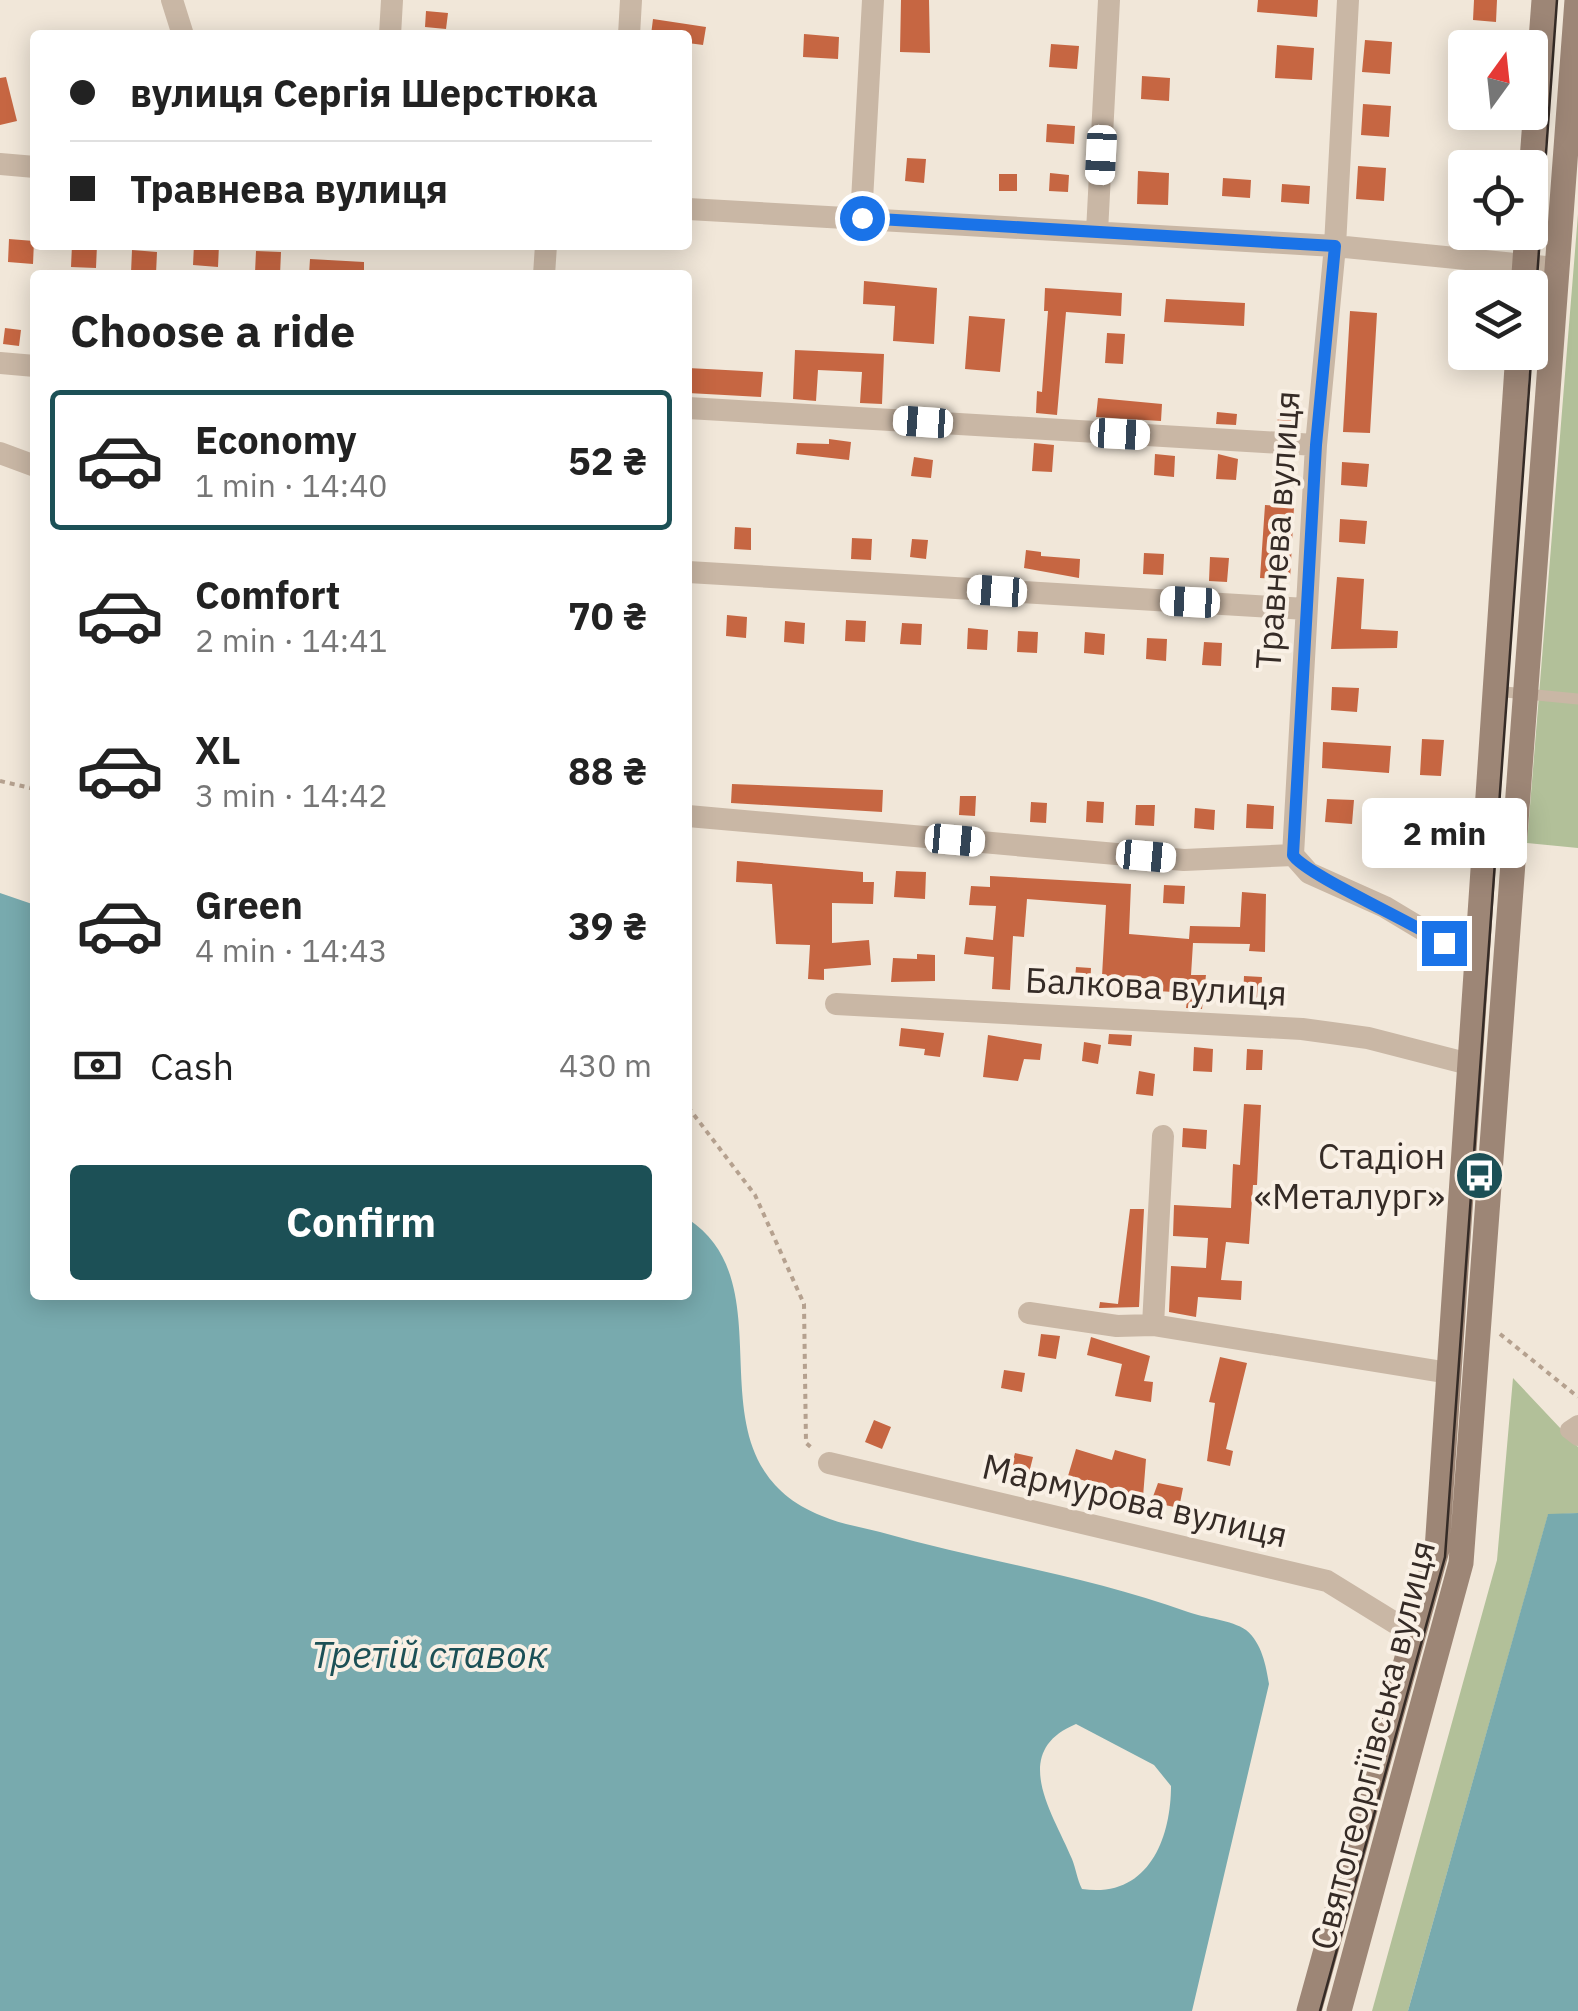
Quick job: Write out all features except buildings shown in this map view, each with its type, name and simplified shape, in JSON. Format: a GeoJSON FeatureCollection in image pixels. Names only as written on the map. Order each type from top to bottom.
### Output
{"type":"FeatureCollection","features":[{"type":"Feature","properties":{"kind":"main road"},"geometry":{"type":"LineString","coordinates":[[1533,150],[1544,0]]}},
{"type":"Feature","properties":{"kind":"main road","name":"Святогеоргіївська вулиця"},"geometry":{"type":"LineString","coordinates":[[1340,2011],[1461,1563],[1576,0]]}},
{"type":"Feature","properties":{"kind":"main road","name":"Святогеоргіївська вулиця"},"geometry":{"type":"LineString","coordinates":[[1309,2011],[1437,1550],[1517,370]]}},
{"type":"Feature","properties":{"kind":"street"},"geometry":{"type":"LineString","coordinates":[[172,0],[181,30]]}},
{"type":"Feature","properties":{"kind":"street"},"geometry":{"type":"LineString","coordinates":[[390,30],[392,0]]}},
{"type":"Feature","properties":{"kind":"street"},"geometry":{"type":"LineString","coordinates":[[629,30],[631,0]]}},
{"type":"Feature","properties":{"kind":"street"},"geometry":{"type":"LineString","coordinates":[[862,218],[874,0]]}},
{"type":"Feature","properties":{"kind":"street"},"geometry":{"type":"LineString","coordinates":[[1097,232],[1110,0]]}},
{"type":"Feature","properties":{"kind":"street","name":"Травнева вулиця"},"geometry":{"type":"LineString","coordinates":[[1293,855],[1316,445],[1335,246],[1348,0]]}},
{"type":"Feature","properties":{"kind":"street"},"geometry":{"type":"LineString","coordinates":[[0,164],[30,167]]}},
{"type":"Feature","properties":{"kind":"street"},"geometry":{"type":"LineString","coordinates":[[692,209],[1335,246],[1481,270]]}},
{"type":"Feature","properties":{"kind":"street"},"geometry":{"type":"LineString","coordinates":[[1548,270],[1556,268]]}},
{"type":"Feature","properties":{"kind":"street"},"geometry":{"type":"LineString","coordinates":[[0,363],[30,366]]}},
{"type":"Feature","properties":{"kind":"street"},"geometry":{"type":"LineString","coordinates":[[692,408],[1316,445]]}},
{"type":"Feature","properties":{"kind":"street"},"geometry":{"type":"LineString","coordinates":[[0,452],[30,464]]}},
{"type":"Feature","properties":{"kind":"street"},"geometry":{"type":"LineString","coordinates":[[692,572],[1306,610]]}},
{"type":"Feature","properties":{"kind":"street"},"geometry":{"type":"LineString","coordinates":[[692,816],[1184,860],[1293,855],[1310,873],[1373,901],[1444,943],[1478,945]]}},
{"type":"Feature","properties":{"kind":"street","name":"Балкова вулиця"},"geometry":{"type":"LineString","coordinates":[[836,1004],[1302,1029],[1368,1038],[1469,1064]]}},
{"type":"Feature","properties":{"kind":"street"},"geometry":{"type":"LineString","coordinates":[[1152,1325],[1163,1136]]}},
{"type":"Feature","properties":{"kind":"street"},"geometry":{"type":"LineString","coordinates":[[1029,1313],[1117,1326],[1152,1325],[1449,1373]]}},
{"type":"Feature","properties":{"kind":"street"},"geometry":{"type":"LineString","coordinates":[[1578,1424],[1569,1430],[1578,1438]]}},
{"type":"Feature","properties":{"kind":"street","name":"Мармурова вулиця"},"geometry":{"type":"LineString","coordinates":[[829,1463],[1327,1581],[1413,1634]]}},
{"type":"Feature","properties":{"kind":"lane"},"geometry":{"type":"LineString","coordinates":[[1495,691],[1578,698]]}},
{"type":"Feature","properties":{"kind":"path"},"geometry":{"type":"LineString","coordinates":[[0,781],[30,788]]}},
{"type":"Feature","properties":{"kind":"path"},"geometry":{"type":"LineString","coordinates":[[692,1112],[755,1195],[804,1304],[806,1443],[829,1463]]}},
{"type":"Feature","properties":{"kind":"path"},"geometry":{"type":"LineString","coordinates":[[1515,1346],[1578,1397]]}},
{"type":"Feature","properties":{"kind":"green space"},"geometry":{"type":"Polygon","coordinates":[[[1578,214],[1578,848],[1527,843],[1578,214]]]}},
{"type":"Feature","properties":{"kind":"green space"},"geometry":{"type":"Polygon","coordinates":[[[1513,1378],[1578,1447],[1578,1513],[1548,1515],[1408,2011],[1372,2011],[1497,1560],[1513,1378]]]}},
{"type":"Feature","properties":{"kind":"water","name":"Третій ставок"},"geometry":{"type":"Polygon","coordinates":[[[0,893],[30,903],[30,1300],[692,1300],[692,1223],[718,1249],[733,1286],[745,1415],[756,1455],[780,1490],[836,1521],[1112,1588],[1246,1630],[1260,1648],[1269,1684],[1192,2011],[0,2011],[0,893]],[[1076,1724],[1056,1736],[1044,1751],[1040,1767],[1042,1786],[1082,1889],[1105,1890],[1124,1885],[1139,1875],[1160,1845],[1171,1786],[1154,1765],[1076,1724]]]}},
{"type":"Feature","properties":{"kind":"water"},"geometry":{"type":"Polygon","coordinates":[[[1578,1513],[1578,2011],[1408,2011],[1548,1514],[1578,1513]]]}},
{"type":"Feature","properties":{"kind":"tram line"},"geometry":{"type":"LineString","coordinates":[[1320,2011],[1445,1557],[1557,0]]}},
{"type":"Feature","properties":{"kind":"place","name":"Стадіон «Металург»"},"geometry":{"type":"Point","coordinates":[1480,1176]}},
{"type":"Feature","properties":{"kind":"route"},"geometry":{"type":"LineString","coordinates":[[862,218],[1335,246],[1316,445],[1293,855],[1310,873],[1414,922],[1444,943]]}}]}
